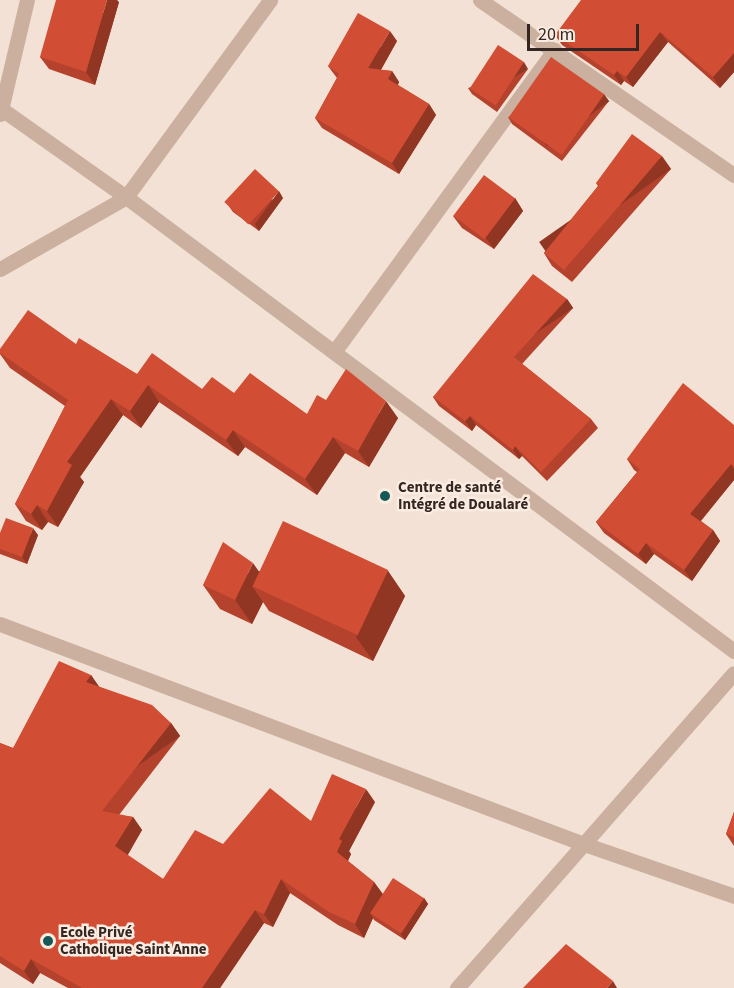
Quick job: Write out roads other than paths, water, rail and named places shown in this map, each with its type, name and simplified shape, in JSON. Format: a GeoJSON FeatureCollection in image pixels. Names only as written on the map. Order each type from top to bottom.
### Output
{"type":"FeatureCollection","features":[{"type":"Feature","properties":{"kind":"street"},"geometry":{"type":"LineString","coordinates":[[27,0],[0,110],[126,197],[734,651]]}},
{"type":"Feature","properties":{"kind":"street"},"geometry":{"type":"LineString","coordinates":[[0,269],[126,197],[270,0]]}},
{"type":"Feature","properties":{"kind":"street"},"geometry":{"type":"LineString","coordinates":[[480,0],[734,175]]}},
{"type":"Feature","properties":{"kind":"street"},"geometry":{"type":"LineString","coordinates":[[334,352],[554,50]]}},
{"type":"Feature","properties":{"kind":"street"},"geometry":{"type":"LineString","coordinates":[[0,624],[581,843],[734,896]]}},
{"type":"Feature","properties":{"kind":"street"},"geometry":{"type":"LineString","coordinates":[[457,988],[581,843],[734,673]]}},
{"type":"Feature","properties":{"kind":"place","name":"Centre de santé Intégré de Doualaré"},"geometry":{"type":"Point","coordinates":[385,496]}},
{"type":"Feature","properties":{"kind":"place","name":"Ecole Privé Catholique Saint Anne"},"geometry":{"type":"Point","coordinates":[48,941]}}]}
